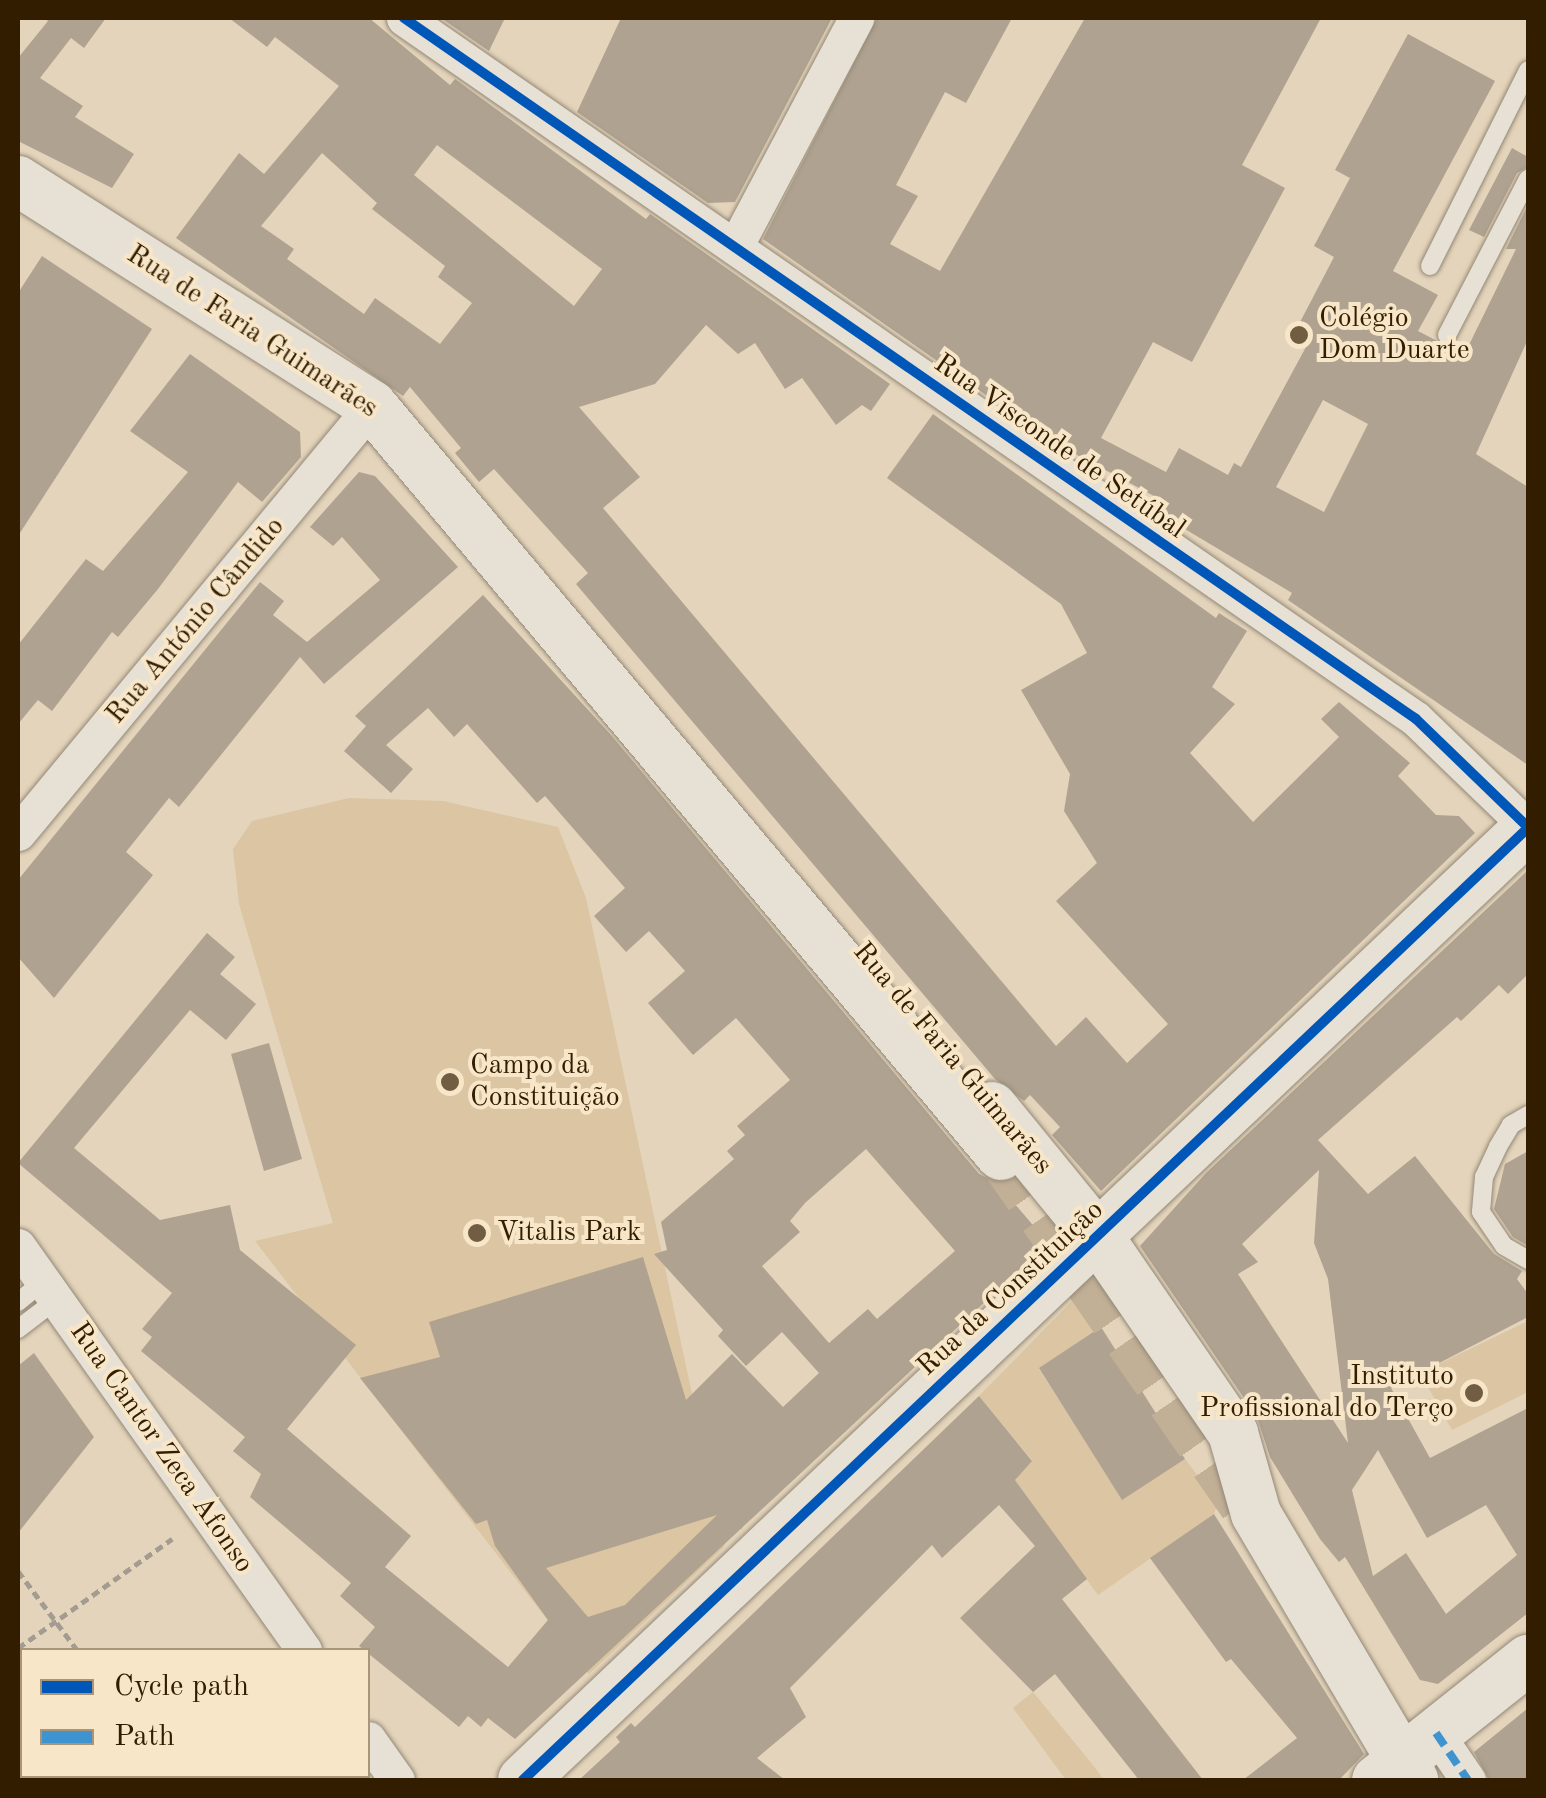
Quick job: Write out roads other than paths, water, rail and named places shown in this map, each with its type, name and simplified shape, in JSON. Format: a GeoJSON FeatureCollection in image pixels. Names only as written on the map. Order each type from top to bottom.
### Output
{"type":"FeatureCollection","features":[{"type":"Feature","properties":{"kind":"main road","name":"Rua de Faria Guimarães"},"geometry":{"type":"LineString","coordinates":[[18,181],[372,406],[1000,1155]]}},
{"type":"Feature","properties":{"kind":"main road","name":"Rua de Faria Guimarães"},"geometry":{"type":"LineString","coordinates":[[654,742],[699,756],[1099,1238],[1232,1433],[1256,1514],[1407,1764]]}},
{"type":"Feature","properties":{"kind":"main road","name":"Rua da Constituição"},"geometry":{"type":"LineString","coordinates":[[523,1780],[1099,1238],[1528,827]]}},
{"type":"Feature","properties":{"kind":"main road"},"geometry":{"type":"LineString","coordinates":[[1407,1764],[1528,1660]]}},
{"type":"Feature","properties":{"kind":"street","name":"Rua Visconde de Setúbal"},"geometry":{"type":"LineString","coordinates":[[404,18],[1416,719],[1528,827]]}},
{"type":"Feature","properties":{"kind":"street"},"geometry":{"type":"LineString","coordinates":[[735,247],[856,18]]}},
{"type":"Feature","properties":{"kind":"street","name":"Rua António Cândido"},"geometry":{"type":"LineString","coordinates":[[18,833],[372,406]]}},
{"type":"Feature","properties":{"kind":"street","name":"Rua Cantor Zeca Afonso"},"geometry":{"type":"LineString","coordinates":[[18,1246],[39,1295],[303,1648]]}},
{"type":"Feature","properties":{"kind":"street"},"geometry":{"type":"LineString","coordinates":[[370,1742],[398,1780]]}},
{"type":"Feature","properties":{"kind":"street","name":"Rua de Faria Guimarães"},"geometry":{"type":"LineString","coordinates":[[1407,1764],[1468,1780]]}},
{"type":"Feature","properties":{"kind":"lane"},"geometry":{"type":"LineString","coordinates":[[1430,266],[1528,70]]}},
{"type":"Feature","properties":{"kind":"lane"},"geometry":{"type":"LineString","coordinates":[[1448,335],[1528,179]]}},
{"type":"Feature","properties":{"kind":"lane"},"geometry":{"type":"LineString","coordinates":[[1528,1115],[1511,1126],[1498,1147],[1484,1177],[1480,1212],[1504,1246],[1528,1260]]}},
{"type":"Feature","properties":{"kind":"lane"},"geometry":{"type":"LineString","coordinates":[[18,1329],[39,1295]]}},
{"type":"Feature","properties":{"kind":"tunnel"},"geometry":{"type":"LineString","coordinates":[[1001,1155],[1256,1522]]}},
{"type":"Feature","properties":{"kind":"place","name":"Colégio Dom Duarte"},"geometry":{"type":"Point","coordinates":[1299,335]}},
{"type":"Feature","properties":{"kind":"place","name":"Campo da Constituição"},"geometry":{"type":"Point","coordinates":[450,1082]}},
{"type":"Feature","properties":{"kind":"place","name":"Vitalis Park"},"geometry":{"type":"Point","coordinates":[477,1233]}},
{"type":"Feature","properties":{"kind":"place","name":"Instituto Profissional do Terço"},"geometry":{"type":"Point","coordinates":[1474,1393]}}]}
